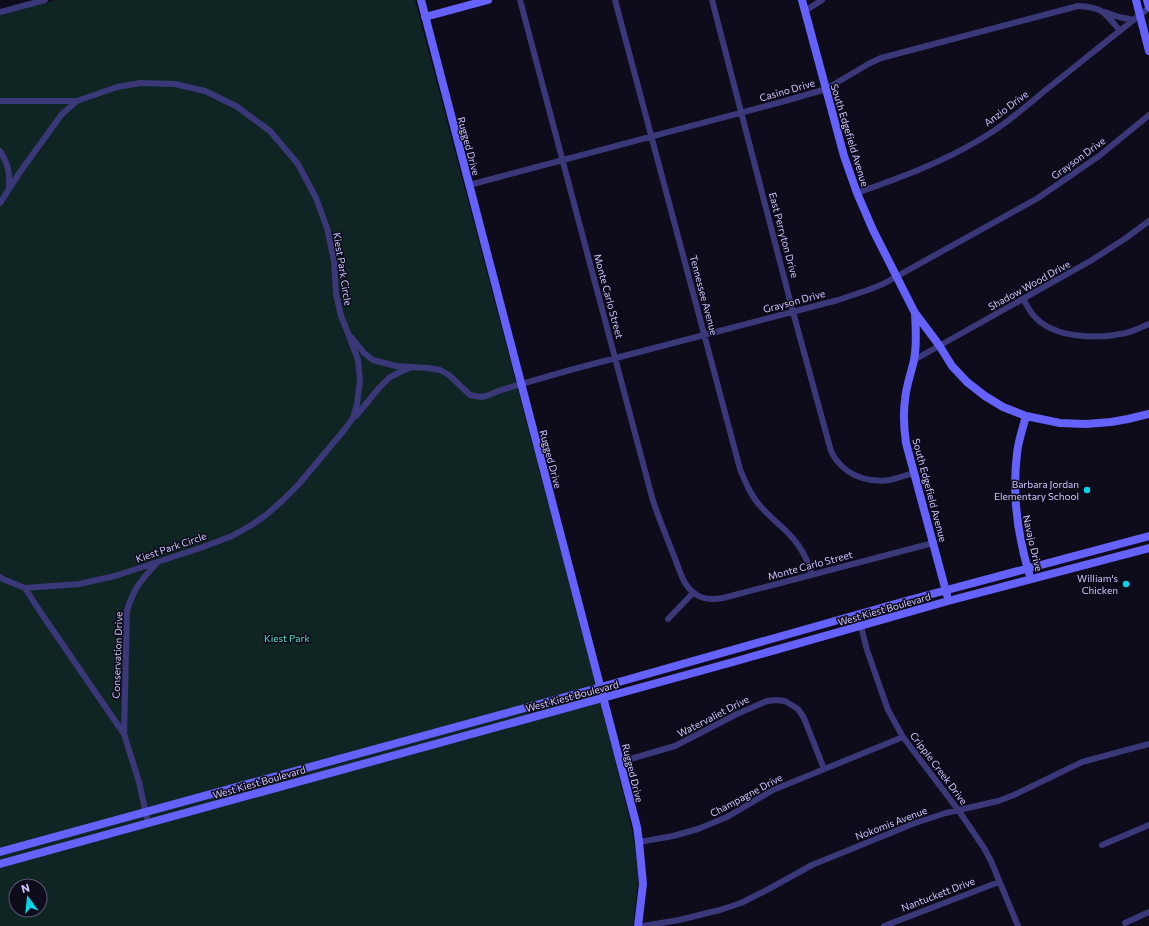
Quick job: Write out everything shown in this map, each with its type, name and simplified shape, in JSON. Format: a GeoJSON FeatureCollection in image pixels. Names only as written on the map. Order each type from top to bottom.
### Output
{"type":"FeatureCollection","features":[{"type":"Feature","properties":{"kind":"main road","name":"Rugged Drive"},"geometry":{"type":"LineString","coordinates":[[421,0],[636,827],[643,884],[638,926]]}},
{"type":"Feature","properties":{"kind":"main road"},"geometry":{"type":"LineString","coordinates":[[425,17],[488,0]]}},
{"type":"Feature","properties":{"kind":"main road","name":"South Edgefield Avenue"},"geometry":{"type":"LineString","coordinates":[[802,0],[844,156],[857,193],[873,230],[915,313],[939,345],[952,366],[967,382],[985,396],[1004,407],[1026,416],[1060,422],[1086,424],[1111,422],[1149,414]]}},
{"type":"Feature","properties":{"kind":"main road"},"geometry":{"type":"LineString","coordinates":[[1136,0],[1137,18],[1149,51]]}},
{"type":"Feature","properties":{"kind":"main road"},"geometry":{"type":"LineString","coordinates":[[1147,0],[1149,8]]}},
{"type":"Feature","properties":{"kind":"main road","name":"South Edgefield Avenue"},"geometry":{"type":"LineString","coordinates":[[915,313],[916,334],[914,360],[906,388],[904,429],[906,443],[948,601]]}},
{"type":"Feature","properties":{"kind":"main road","name":"Navajo Drive"},"geometry":{"type":"LineString","coordinates":[[1026,416],[1017,453],[1015,511],[1031,579]]}},
{"type":"Feature","properties":{"kind":"main road","name":"West Kiest Boulevard"},"geometry":{"type":"LineString","coordinates":[[0,852],[600,688],[946,590],[1149,536]]}},
{"type":"Feature","properties":{"kind":"main road","name":"West Kiest Boulevard"},"geometry":{"type":"LineString","coordinates":[[0,864],[733,662],[948,601],[1149,548]]}},
{"type":"Feature","properties":{"kind":"main road"},"geometry":{"type":"LineString","coordinates":[[1089,552],[1092,563]]}},
{"type":"Feature","properties":{"kind":"main road"},"geometry":{"type":"LineString","coordinates":[[730,651],[733,662]]}},
{"type":"Feature","properties":{"kind":"street"},"geometry":{"type":"LineString","coordinates":[[0,12],[45,0]]}},
{"type":"Feature","properties":{"kind":"street","name":"Monte Carlo Street"},"geometry":{"type":"LineString","coordinates":[[520,0],[653,501],[666,537],[688,587],[699,597],[708,600],[716,599],[933,543]]}},
{"type":"Feature","properties":{"kind":"street","name":"Tennessee Avenue"},"geometry":{"type":"LineString","coordinates":[[615,0],[740,470],[746,486],[753,497],[762,508],[794,539],[802,550],[808,561],[812,575]]}},
{"type":"Feature","properties":{"kind":"street","name":"East Perryton Drive"},"geometry":{"type":"LineString","coordinates":[[712,0],[793,312],[831,451],[838,462],[848,472],[860,477],[874,480],[889,480],[914,473]]}},
{"type":"Feature","properties":{"kind":"street"},"geometry":{"type":"LineString","coordinates":[[805,11],[822,0]]}},
{"type":"Feature","properties":{"kind":"street","name":"Casino Drive"},"geometry":{"type":"LineString","coordinates":[[469,185],[742,113],[826,89],[870,63],[882,58],[1078,6],[1090,7],[1119,17],[1137,18]]}},
{"type":"Feature","properties":{"kind":"street","name":"Anzio Drive"},"geometry":{"type":"LineString","coordinates":[[857,193],[928,166],[980,140],[1010,119],[1149,8]]}},
{"type":"Feature","properties":{"kind":"street"},"geometry":{"type":"LineString","coordinates":[[1104,12],[1120,30]]}},
{"type":"Feature","properties":{"kind":"street","name":"Kiest Park Circle"},"geometry":{"type":"LineString","coordinates":[[0,203],[20,172],[62,114],[77,101],[117,87],[141,83],[175,84],[205,91],[236,106],[270,131],[298,164],[316,198],[326,228],[334,262],[336,294],[341,316],[358,360],[360,376],[360,393],[353,418],[299,484],[266,515],[250,526],[232,536],[116,576],[79,584],[25,588],[0,577]]}},
{"type":"Feature","properties":{"kind":"street"},"geometry":{"type":"LineString","coordinates":[[0,101],[77,101]]}},
{"type":"Feature","properties":{"kind":"street","name":"Grayson Drive"},"geometry":{"type":"LineString","coordinates":[[348,333],[364,353],[374,360],[411,368],[440,370],[449,375],[470,395],[475,397],[486,396],[521,384],[793,312],[868,290],[1038,198],[1100,156],[1149,115]]}},
{"type":"Feature","properties":{"kind":"street"},"geometry":{"type":"LineString","coordinates":[[0,151],[7,162],[10,175],[9,189]]}},
{"type":"Feature","properties":{"kind":"street","name":"Shadow Wood Drive"},"geometry":{"type":"LineString","coordinates":[[914,360],[1092,260],[1149,221]]}},
{"type":"Feature","properties":{"kind":"street"},"geometry":{"type":"LineString","coordinates":[[1023,299],[1035,317],[1042,323],[1059,331],[1071,334],[1102,336],[1116,335],[1149,324]]}},
{"type":"Feature","properties":{"kind":"street","name":"Grayson Drive"},"geometry":{"type":"LineString","coordinates":[[353,418],[385,382],[411,368]]}},
{"type":"Feature","properties":{"kind":"street","name":"Conservation Drive"},"geometry":{"type":"LineString","coordinates":[[124,734],[128,611],[130,601],[136,588],[157,562]]}},
{"type":"Feature","properties":{"kind":"street","name":"Conservation Drive"},"geometry":{"type":"LineString","coordinates":[[25,588],[124,734],[139,782],[148,823]]}},
{"type":"Feature","properties":{"kind":"street"},"geometry":{"type":"LineString","coordinates":[[668,619],[693,593]]}},
{"type":"Feature","properties":{"kind":"street","name":"Cripple Creek Drive"},"geometry":{"type":"LineString","coordinates":[[858,615],[867,650],[888,710],[903,737],[959,811],[984,848],[1018,926]]}},
{"type":"Feature","properties":{"kind":"street","name":"Watervaliet Drive"},"geometry":{"type":"LineString","coordinates":[[620,762],[675,746],[737,714],[767,701],[776,700],[784,701],[798,709],[804,718],[824,769]]}},
{"type":"Feature","properties":{"kind":"street","name":"Champagne Drive"},"geometry":{"type":"LineString","coordinates":[[639,842],[673,836],[703,827],[727,817],[773,790],[903,737]]}},
{"type":"Feature","properties":{"kind":"street","name":"Nokomis Avenue"},"geometry":{"type":"LineString","coordinates":[[643,926],[679,920],[741,903],[812,865],[915,823],[939,815],[998,801],[1014,795],[1082,762],[1149,744]]}},
{"type":"Feature","properties":{"kind":"street"},"geometry":{"type":"LineString","coordinates":[[1102,845],[1149,825]]}},
{"type":"Feature","properties":{"kind":"street","name":"Nantuckett Drive"},"geometry":{"type":"LineString","coordinates":[[884,926],[999,882]]}},
{"type":"Feature","properties":{"kind":"street"},"geometry":{"type":"LineString","coordinates":[[1125,923],[1149,912]]}},
{"type":"Feature","properties":{"kind":"green space","name":"Kiest Park"},"geometry":{"type":"Polygon","coordinates":[[[57,0],[415,0],[626,804],[635,845],[638,880],[633,926],[0,926],[0,15],[57,0]]]}},
{"type":"Feature","properties":{"kind":"place","name":"Barbara Jordan Elementary School"},"geometry":{"type":"Point","coordinates":[1087,490]}},
{"type":"Feature","properties":{"kind":"place","name":"William's Chicken"},"geometry":{"type":"Point","coordinates":[1126,584]}}]}
